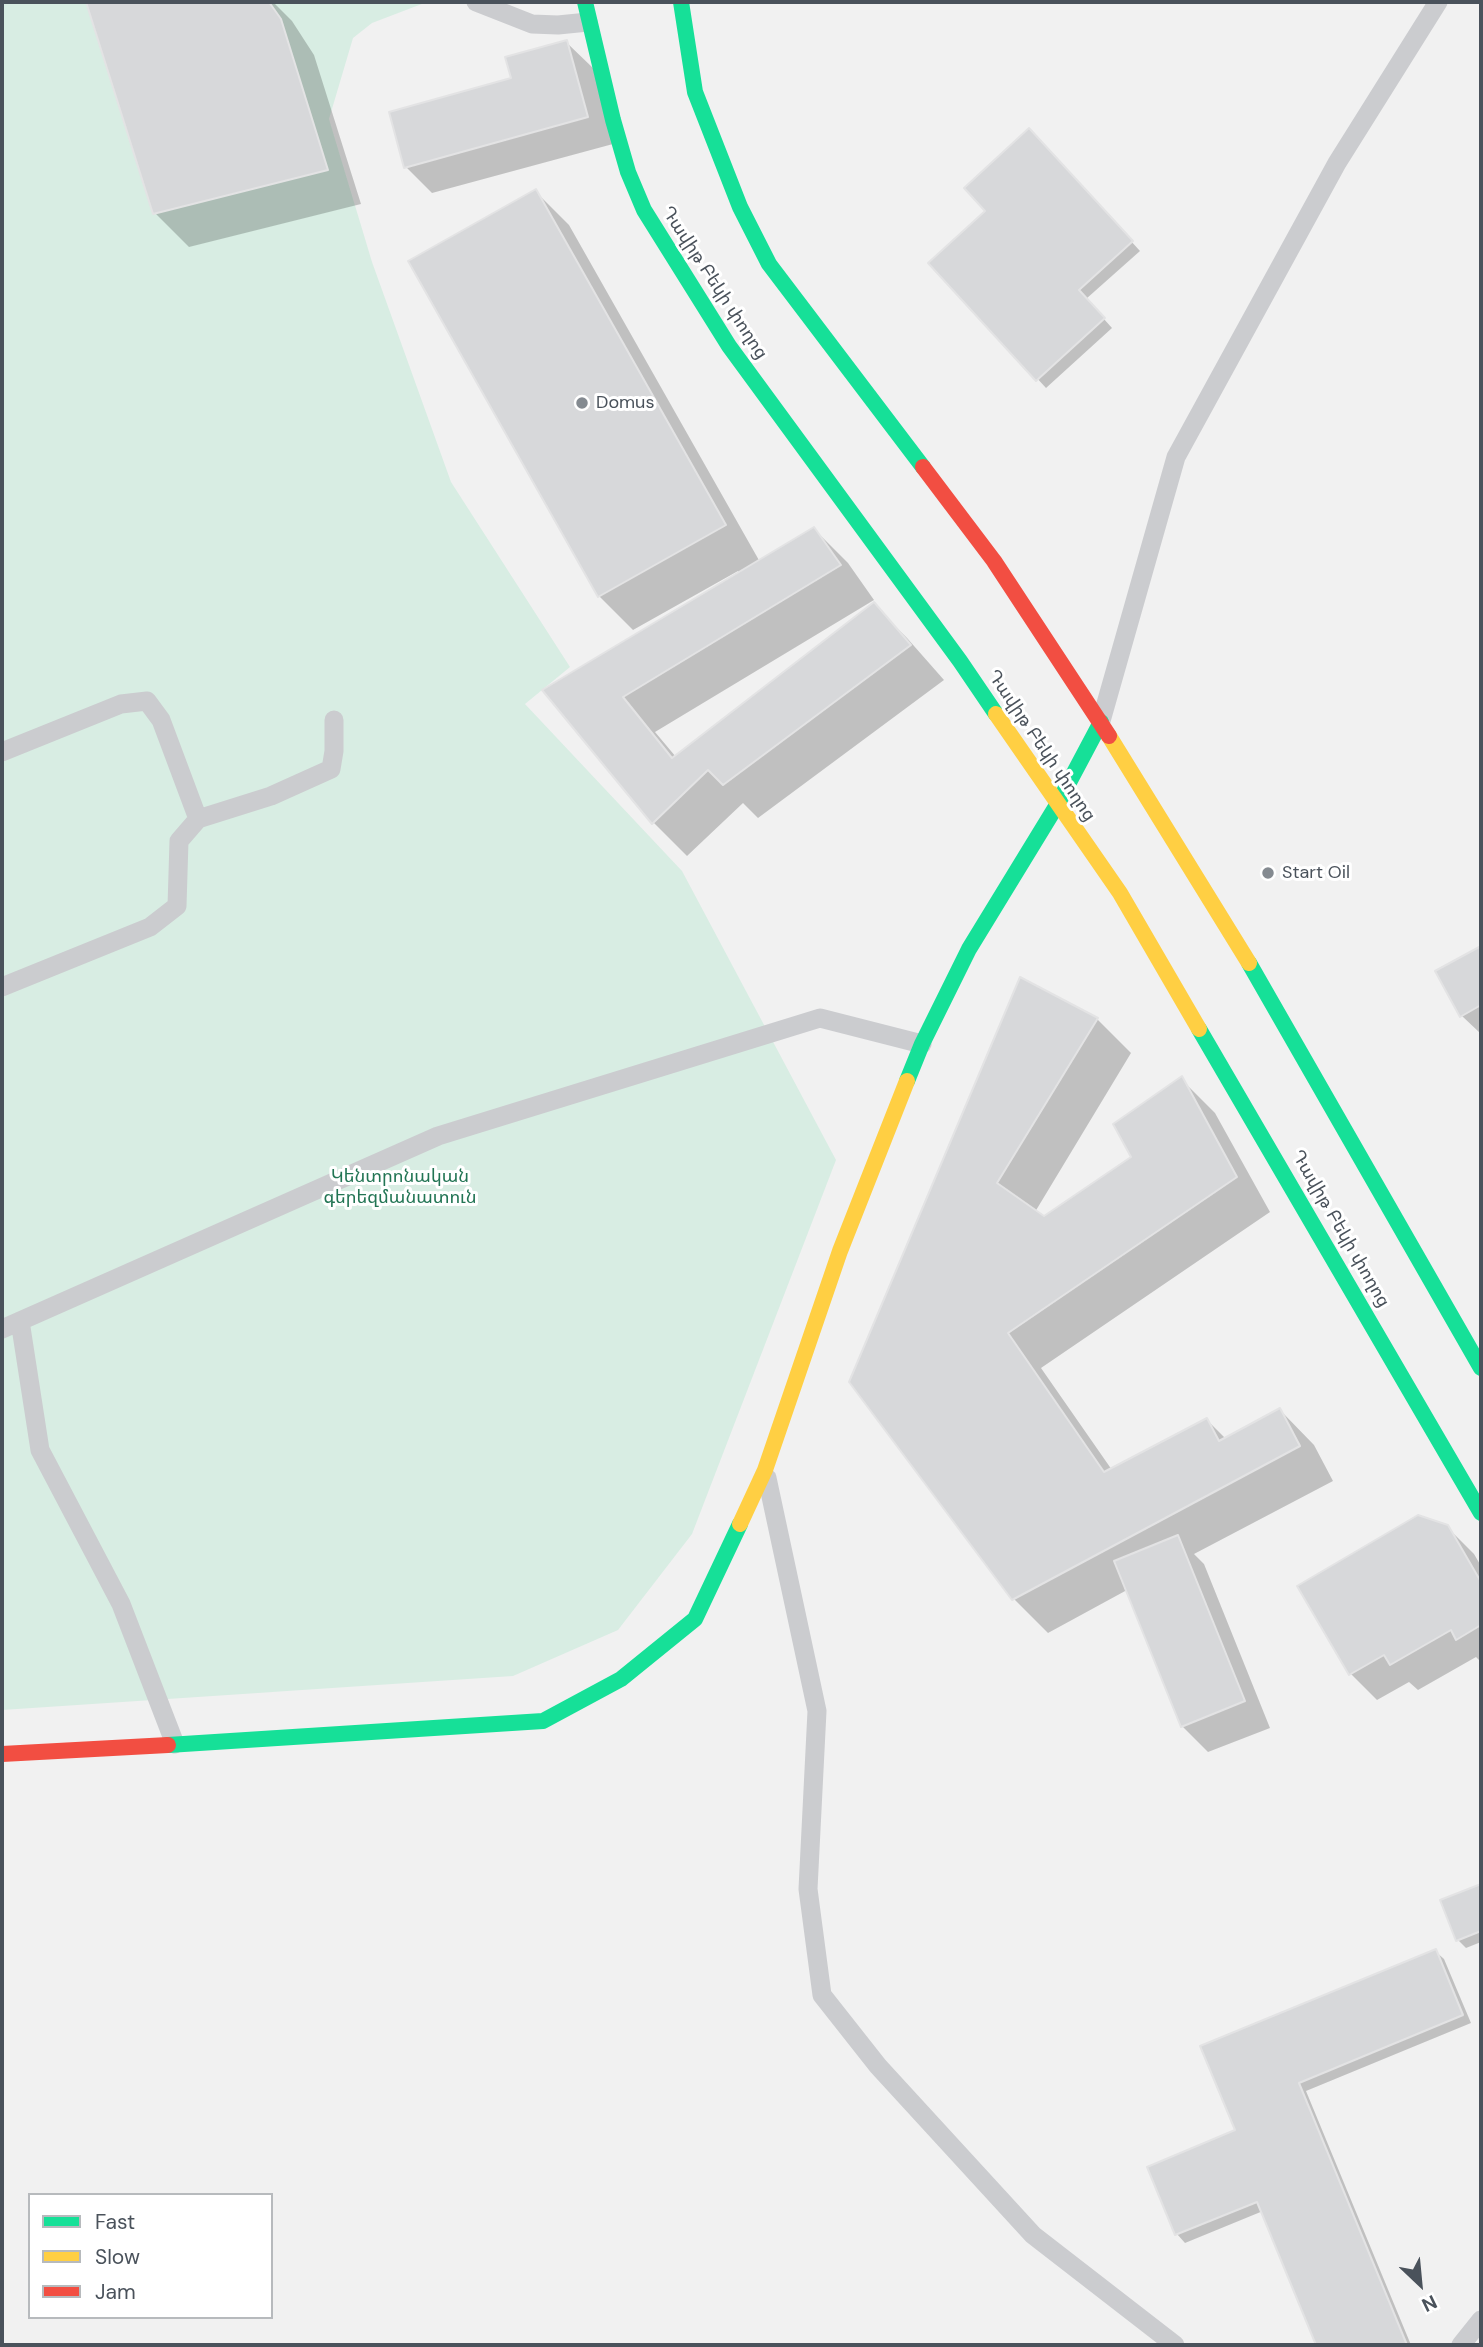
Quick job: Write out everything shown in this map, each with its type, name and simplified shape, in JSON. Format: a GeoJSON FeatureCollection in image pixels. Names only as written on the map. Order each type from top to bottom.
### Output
{"type":"FeatureCollection","features":[{"type":"Feature","properties":{"kind":"main road","name":"Դավիթ Բեկի փողոց"},"geometry":{"type":"LineString","coordinates":[[585,2],[612,120],[628,172],[644,210],[677,266],[729,346],[960,661],[1120,893],[1242,1098],[1481,1513]]}},
{"type":"Feature","properties":{"kind":"main road"},"geometry":{"type":"LineString","coordinates":[[681,2],[695,92],[740,207],[769,264],[994,561],[1101,722],[1239,946],[1481,1368]]}},
{"type":"Feature","properties":{"kind":"main road"},"geometry":{"type":"LineString","coordinates":[[2,1754],[543,1721],[621,1679],[695,1619],[765,1470],[840,1251],[922,1044],[969,949],[1058,805],[1101,722]]}},
{"type":"Feature","properties":{"kind":"lane"},"geometry":{"type":"LineString","coordinates":[[476,2],[532,24],[588,22]]}},
{"type":"Feature","properties":{"kind":"lane"},"geometry":{"type":"LineString","coordinates":[[1101,722],[1177,457],[1337,163],[1438,2]]}},
{"type":"Feature","properties":{"kind":"lane"},"geometry":{"type":"LineString","coordinates":[[2,752],[121,704],[147,701],[161,720],[198,819]]}},
{"type":"Feature","properties":{"kind":"lane"},"geometry":{"type":"LineString","coordinates":[[2,987],[150,927],[177,906],[179,841],[198,819],[271,796],[331,769],[334,720]]}},
{"type":"Feature","properties":{"kind":"lane"},"geometry":{"type":"LineString","coordinates":[[2,1329],[438,1136],[820,1018],[922,1044]]}},
{"type":"Feature","properties":{"kind":"lane"},"geometry":{"type":"LineString","coordinates":[[20,1321],[40,1451],[121,1604],[175,1744]]}},
{"type":"Feature","properties":{"kind":"lane"},"geometry":{"type":"LineString","coordinates":[[765,1470],[817,1711],[808,1889],[822,1995],[878,2066],[1033,2235],[1175,2345]]}},
{"type":"Feature","properties":{"kind":"lane"},"geometry":{"type":"LineString","coordinates":[[1461,2345],[1481,2320]]}},
{"type":"Feature","properties":{"kind":"green space","name":"Կենտրոնական գերեզմանատուն"},"geometry":{"type":"Polygon","coordinates":[[[2,2],[427,2],[372,23],[353,38],[329,119],[372,262],[451,482],[570,667],[525,704],[682,871],[836,1160],[692,1534],[618,1630],[513,1676],[2,1710],[2,2]]]}},
{"type":"Feature","properties":{"kind":"building"},"geometry":{"type":"Polygon","coordinates":[[[86,2],[269,2],[281,19],[328,170],[153,214],[86,2]]]}},
{"type":"Feature","properties":{"kind":"building"},"geometry":{"type":"Polygon","coordinates":[[[567,40],[588,117],[404,168],[389,112],[511,78],[505,57],[567,40]]]}},
{"type":"Feature","properties":{"kind":"building"},"geometry":{"type":"Polygon","coordinates":[[[1029,128],[1133,241],[1079,290],[1105,318],[1036,381],[928,263],[985,211],[964,188],[1029,128]]]}},
{"type":"Feature","properties":{"kind":"building"},"geometry":{"type":"Polygon","coordinates":[[[536,189],[726,525],[598,597],[408,261],[536,189]]]}},
{"type":"Feature","properties":{"kind":"building"},"geometry":{"type":"Polygon","coordinates":[[[814,527],[841,565],[623,697],[672,758],[874,602],[911,645],[723,785],[708,770],[652,824],[542,690],[814,527]]]}},
{"type":"Feature","properties":{"kind":"building"},"geometry":{"type":"Polygon","coordinates":[[[1481,946],[1481,1005],[1460,1017],[1435,971],[1481,946]]]}},
{"type":"Feature","properties":{"kind":"building"},"geometry":{"type":"Polygon","coordinates":[[[1020,977],[1098,1018],[997,1183],[1044,1216],[1131,1157],[1113,1124],[1182,1076],[1237,1177],[1008,1333],[1104,1472],[1207,1418],[1219,1441],[1280,1408],[1300,1446],[1012,1600],[849,1382],[1020,977]]]}},
{"type":"Feature","properties":{"kind":"building"},"geometry":{"type":"Polygon","coordinates":[[[1418,1515],[1448,1525],[1481,1582],[1481,1625],[1456,1640],[1451,1630],[1390,1665],[1384,1655],[1349,1675],[1297,1586],[1418,1515]]]}},
{"type":"Feature","properties":{"kind":"building"},"geometry":{"type":"Polygon","coordinates":[[[1178,1535],[1245,1701],[1181,1727],[1114,1561],[1178,1535]]]}},
{"type":"Feature","properties":{"kind":"building"},"geometry":{"type":"Polygon","coordinates":[[[1481,1884],[1481,1931],[1456,1941],[1440,1900],[1481,1884]]]}},
{"type":"Feature","properties":{"kind":"building"},"geometry":{"type":"Polygon","coordinates":[[[1436,1949],[1463,2015],[1299,2083],[1407,2345],[1316,2345],[1257,2202],[1175,2235],[1147,2167],[1235,2130],[1200,2046],[1436,1949]]]}},
{"type":"Feature","properties":{"kind":"traffic: fast"},"geometry":{"type":"LineString","coordinates":[[585,2],[613,120],[628,172],[644,210],[729,346],[996,714]]}},
{"type":"Feature","properties":{"kind":"traffic: fast"},"geometry":{"type":"LineString","coordinates":[[681,2],[695,92],[740,207],[769,264],[923,467]]}},
{"type":"Feature","properties":{"kind":"traffic: fast"},"geometry":{"type":"LineString","coordinates":[[907,1081],[922,1044],[969,949],[1057,805],[1101,722]]}},
{"type":"Feature","properties":{"kind":"traffic: fast"},"geometry":{"type":"LineString","coordinates":[[1249,963],[1481,1368]]}},
{"type":"Feature","properties":{"kind":"traffic: fast"},"geometry":{"type":"LineString","coordinates":[[1199,1029],[1481,1513]]}},
{"type":"Feature","properties":{"kind":"traffic: fast"},"geometry":{"type":"LineString","coordinates":[[168,1745],[543,1721],[621,1679],[695,1619],[740,1524]]}},
{"type":"Feature","properties":{"kind":"traffic: slow"},"geometry":{"type":"LineString","coordinates":[[996,714],[1120,893],[1199,1029]]}},
{"type":"Feature","properties":{"kind":"traffic: slow"},"geometry":{"type":"LineString","coordinates":[[1109,736],[1249,963]]}},
{"type":"Feature","properties":{"kind":"traffic: slow"},"geometry":{"type":"LineString","coordinates":[[740,1524],[765,1470],[840,1251],[907,1081]]}},
{"type":"Feature","properties":{"kind":"traffic: jam"},"geometry":{"type":"LineString","coordinates":[[923,467],[994,561],[1109,736]]}},
{"type":"Feature","properties":{"kind":"traffic: jam"},"geometry":{"type":"LineString","coordinates":[[2,1754],[168,1745]]}},
{"type":"Feature","properties":{"kind":"place","name":"Domus"},"geometry":{"type":"Point","coordinates":[582,403]}},
{"type":"Feature","properties":{"kind":"place","name":"Start Oil"},"geometry":{"type":"Point","coordinates":[1268,873]}}]}
